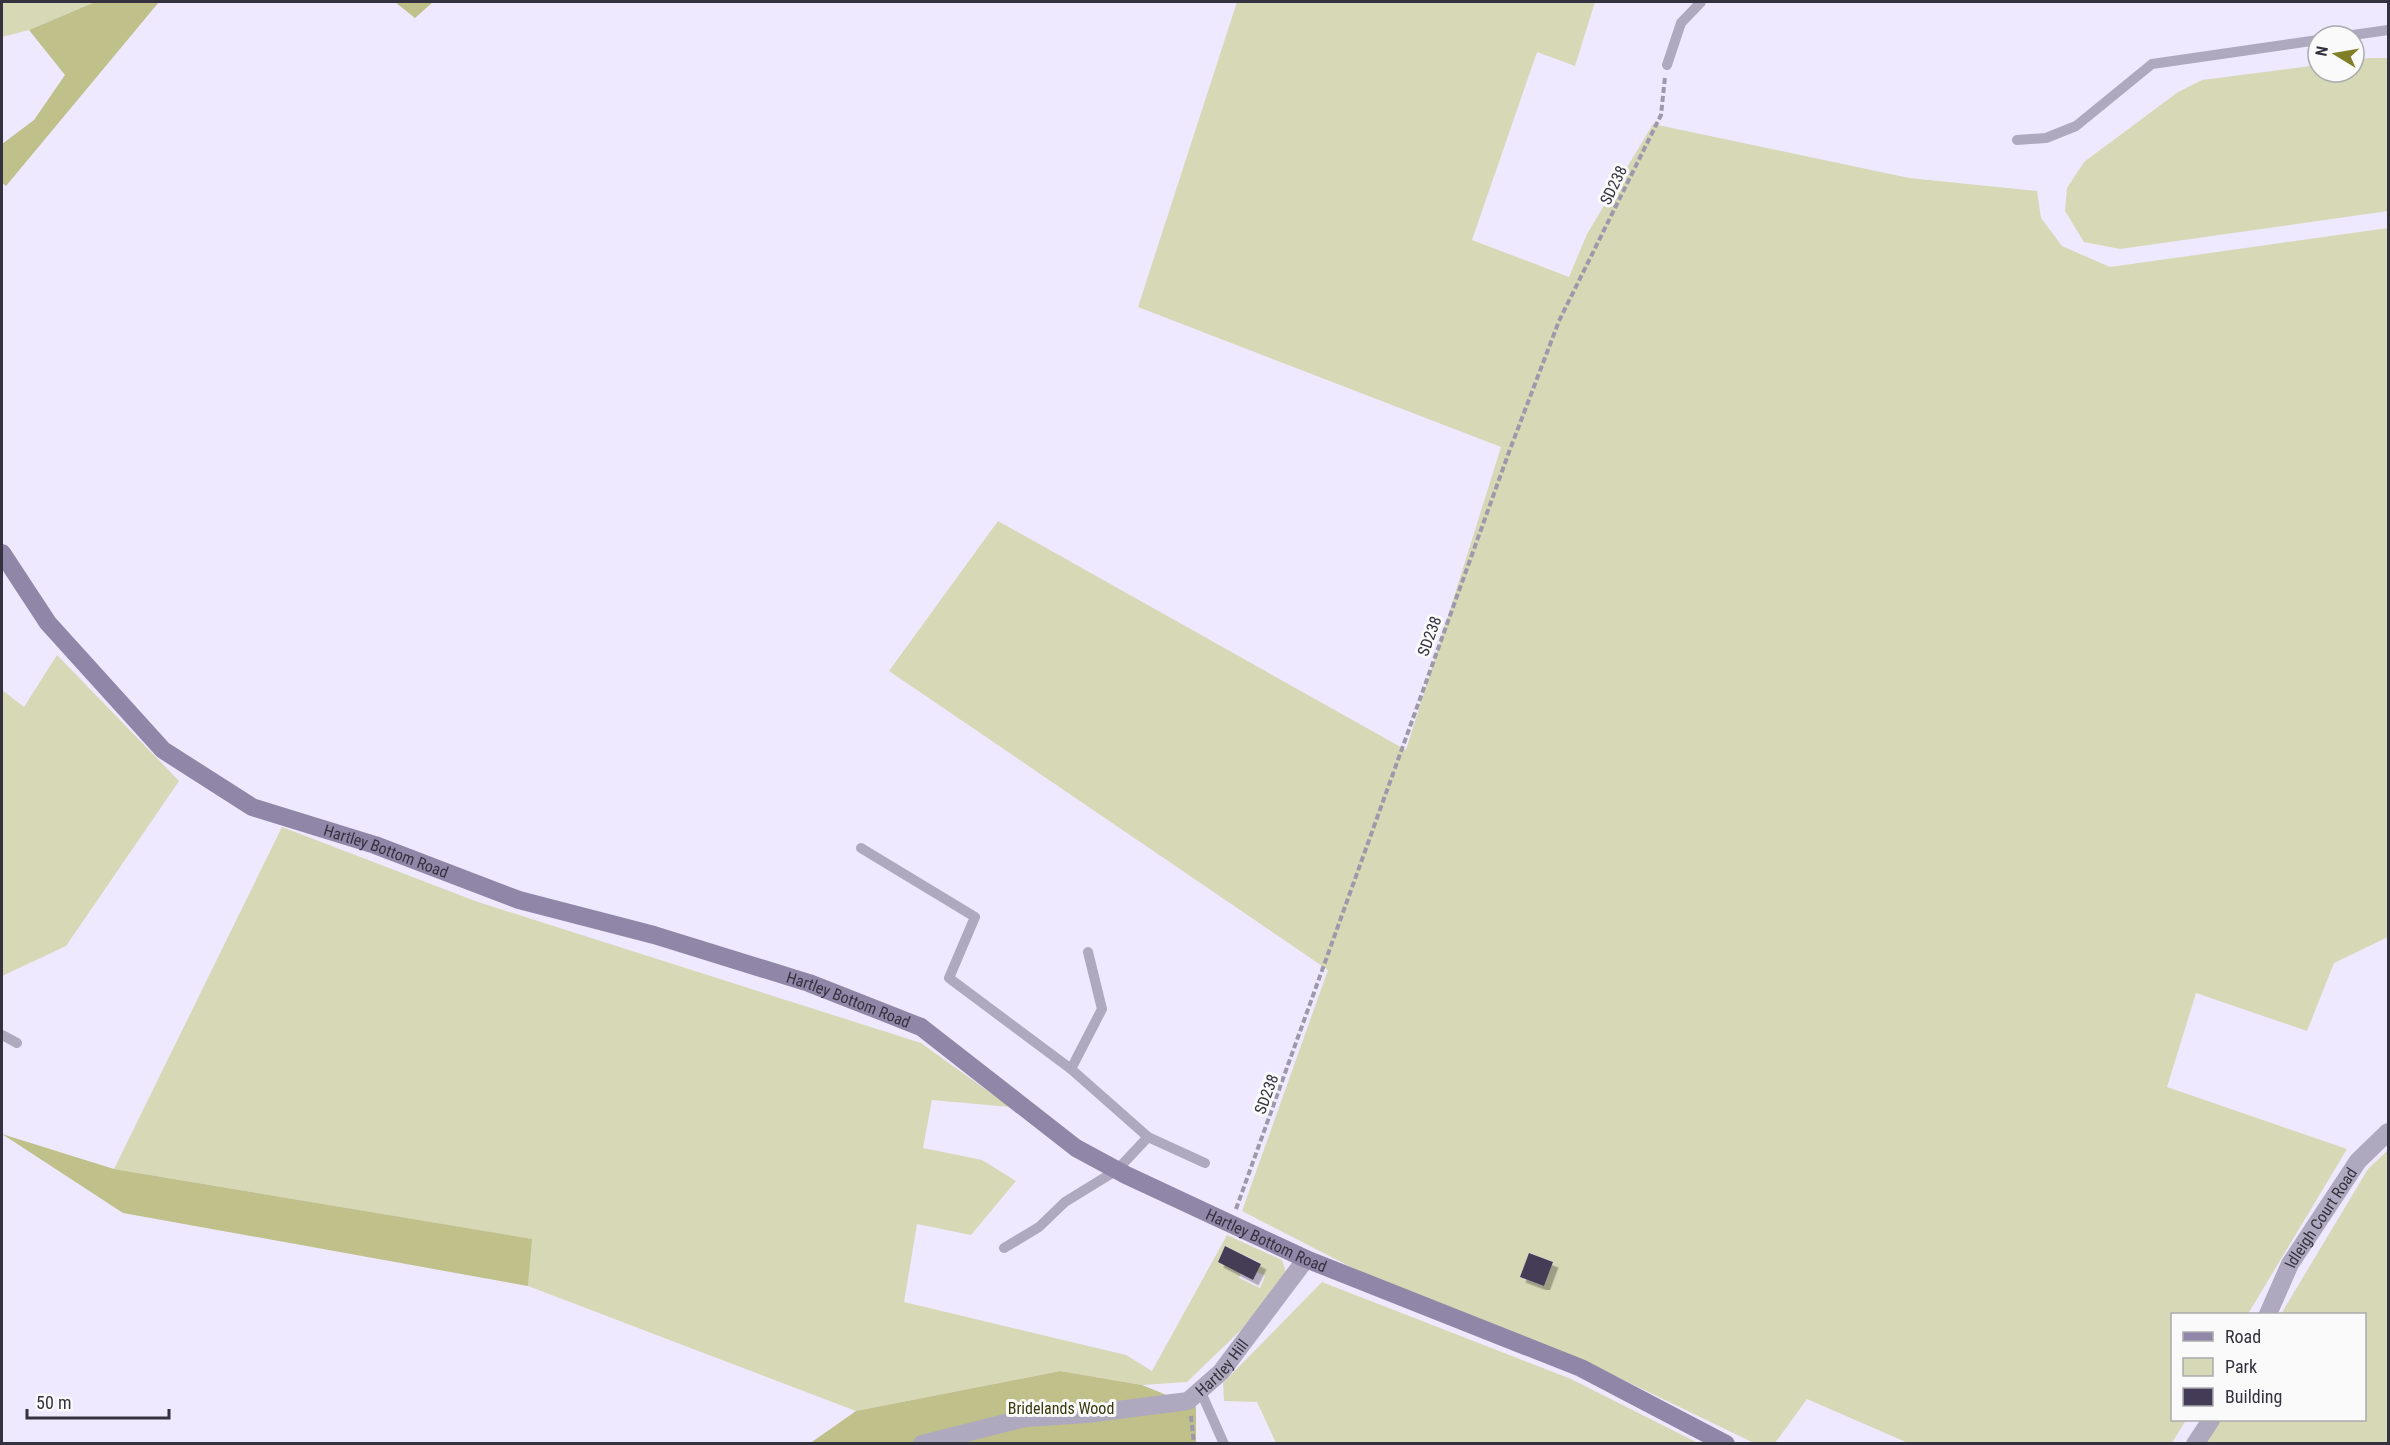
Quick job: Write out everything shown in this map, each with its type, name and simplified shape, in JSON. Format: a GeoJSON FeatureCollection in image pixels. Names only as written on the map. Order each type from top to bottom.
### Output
{"type":"FeatureCollection","features":[{"type":"Feature","properties":{"kind":"street","name":"Hartley Bottom Road"},"geometry":{"type":"LineString","coordinates":[[2,553],[48,623],[163,750],[252,807],[375,845],[519,900],[654,935],[809,983],[921,1027],[1076,1148],[1117,1170],[1306,1259],[1581,1368],[1726,1443]]}},
{"type":"Feature","properties":{"kind":"street","name":"Idleigh Court Road"},"geometry":{"type":"LineString","coordinates":[[2268,1313],[2290,1264],[2358,1161],[2388,1132]]}},
{"type":"Feature","properties":{"kind":"street","name":"Hartley Hill"},"geometry":{"type":"LineString","coordinates":[[922,1443],[1025,1418],[1087,1414],[1194,1395],[1228,1364],[1306,1259]]}},
{"type":"Feature","properties":{"kind":"street"},"geometry":{"type":"LineString","coordinates":[[2195,1443],[2210,1421]]}},
{"type":"Feature","properties":{"kind":"lane"},"geometry":{"type":"LineString","coordinates":[[1667,65],[1681,23],[1701,2]]}},
{"type":"Feature","properties":{"kind":"lane"},"geometry":{"type":"LineString","coordinates":[[2366,33],[2388,30]]}},
{"type":"Feature","properties":{"kind":"lane"},"geometry":{"type":"LineString","coordinates":[[2017,140],[2046,138],[2076,126],[2152,63],[2306,42]]}},
{"type":"Feature","properties":{"kind":"lane"},"geometry":{"type":"LineString","coordinates":[[861,848],[975,917],[948,978],[1071,1069],[1148,1137],[1205,1164]]}},
{"type":"Feature","properties":{"kind":"lane"},"geometry":{"type":"LineString","coordinates":[[1071,1069],[1102,1009],[1088,952]]}},
{"type":"Feature","properties":{"kind":"lane"},"geometry":{"type":"LineString","coordinates":[[2,1035],[17,1043]]}},
{"type":"Feature","properties":{"kind":"lane"},"geometry":{"type":"LineString","coordinates":[[1004,1248],[1039,1227],[1065,1202],[1117,1170],[1148,1137]]}},
{"type":"Feature","properties":{"kind":"lane"},"geometry":{"type":"LineString","coordinates":[[1194,1395],[1224,1443]]}},
{"type":"Feature","properties":{"kind":"path","name":"SD238"},"geometry":{"type":"LineString","coordinates":[[1231,1224],[1439,644],[1559,321],[1661,115],[1667,65]]}},
{"type":"Feature","properties":{"kind":"path"},"geometry":{"type":"LineString","coordinates":[[1194,1395],[1194,1443]]}},
{"type":"Feature","properties":{"kind":"green space"},"geometry":{"type":"Polygon","coordinates":[[[2,2],[95,2],[29,30],[2,37],[2,2]]]}},
{"type":"Feature","properties":{"kind":"green space"},"geometry":{"type":"Polygon","coordinates":[[[95,2],[159,2],[6,186],[2,183],[2,144],[34,120],[65,75],[29,30],[95,2]]]}},
{"type":"Feature","properties":{"kind":"green space"},"geometry":{"type":"Polygon","coordinates":[[[395,2],[433,2],[415,18],[395,2]]]}},
{"type":"Feature","properties":{"kind":"green space"},"geometry":{"type":"Polygon","coordinates":[[[1237,2],[1595,2],[1575,66],[1537,52],[1472,240],[1569,277],[1587,234],[1653,124],[1909,178],[2037,191],[2041,218],[2062,246],[2110,267],[2388,228],[2388,937],[2334,963],[2307,1031],[2196,993],[2167,1087],[2347,1149],[2249,1313],[2171,1313],[2171,1421],[2185,1421],[2172,1443],[1908,1443],[1807,1399],[1775,1443],[1754,1443],[1607,1372],[1415,1300],[1242,1211],[1328,970],[889,671],[998,521],[1406,750],[1501,447],[1138,307],[1237,2]],[[1530,1253],[1520,1277],[1544,1286],[1553,1262],[1530,1253]]]}},
{"type":"Feature","properties":{"kind":"green space"},"geometry":{"type":"Polygon","coordinates":[[[2366,58],[2388,58],[2388,211],[2120,249],[2084,242],[2065,211],[2067,188],[2084,162],[2178,92],[2202,80],[2306,67],[2306,84],[2366,84],[2366,58]]]}},
{"type":"Feature","properties":{"kind":"green space"},"geometry":{"type":"Polygon","coordinates":[[[57,655],[179,781],[66,946],[2,976],[2,690],[24,707],[57,655]]]}},
{"type":"Feature","properties":{"kind":"green space"},"geometry":{"type":"Polygon","coordinates":[[[282,827],[478,902],[921,1043],[1010,1107],[932,1100],[923,1148],[982,1160],[1016,1181],[971,1235],[917,1224],[904,1302],[1126,1355],[1152,1371],[1227,1235],[1282,1260],[1287,1275],[1242,1329],[1187,1382],[1142,1385],[1060,1371],[856,1411],[528,1286],[531,1239],[114,1169],[282,827]],[[1225,1246],[1218,1262],[1241,1273],[1239,1278],[1260,1288],[1265,1276],[1257,1272],[1261,1263],[1225,1246]]]}},
{"type":"Feature","properties":{"kind":"green space"},"geometry":{"type":"Polygon","coordinates":[[[2,1134],[114,1169],[532,1239],[528,1286],[123,1213],[2,1134]]]}},
{"type":"Feature","properties":{"kind":"green space"},"geometry":{"type":"Polygon","coordinates":[[[2388,1150],[2388,1443],[2204,1444],[2217,1421],[2366,1421],[2366,1313],[2282,1313],[2368,1169],[2388,1150]]]}},
{"type":"Feature","properties":{"kind":"green space"},"geometry":{"type":"Polygon","coordinates":[[[1322,1282],[1571,1379],[1698,1443],[1276,1443],[1257,1402],[1224,1401],[1223,1383],[1322,1282]]]}},
{"type":"Feature","properties":{"kind":"green space","name":"Bridelands Wood"},"geometry":{"type":"Polygon","coordinates":[[[1060,1371],[1142,1385],[1196,1407],[1196,1443],[809,1444],[856,1411],[1060,1371]]]}},
{"type":"Feature","properties":{"kind":"building"},"geometry":{"type":"Polygon","coordinates":[[[1225,1246],[1261,1264],[1253,1280],[1218,1262],[1225,1246]]]}},
{"type":"Feature","properties":{"kind":"building"},"geometry":{"type":"Polygon","coordinates":[[[1529,1253],[1553,1262],[1544,1286],[1520,1277],[1529,1253]]]}}]}
